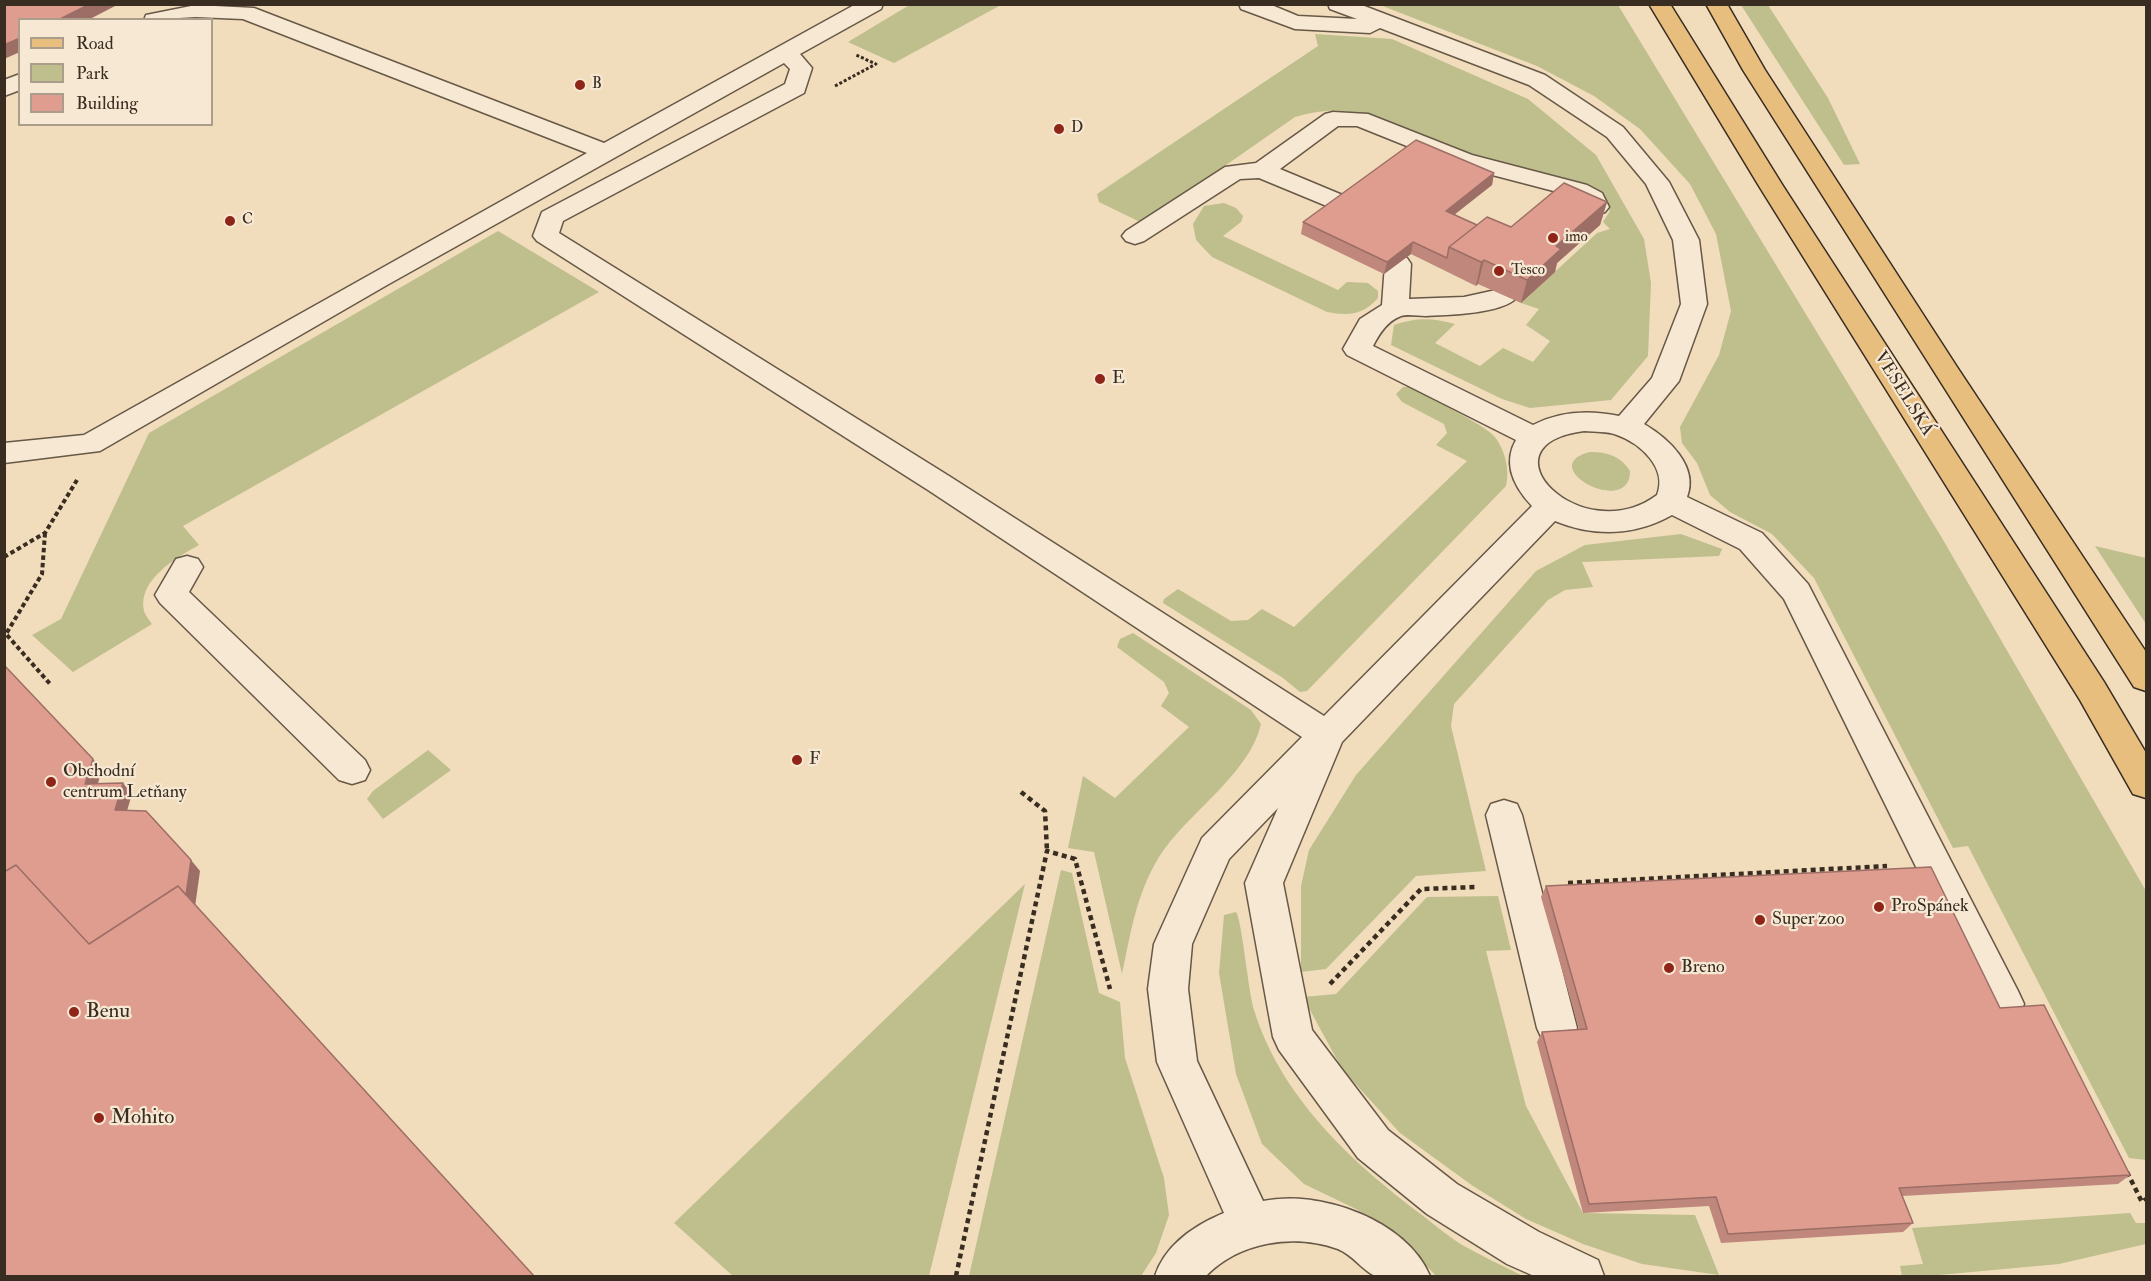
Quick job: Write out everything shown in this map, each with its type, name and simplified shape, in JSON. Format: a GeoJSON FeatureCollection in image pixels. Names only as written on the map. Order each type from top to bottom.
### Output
{"type":"FeatureCollection","features":[{"type":"Feature","properties":{"kind":"main road","name":"VESELSKÁ"},"geometry":{"type":"LineString","coordinates":[[1659,4],[2092,691],[2146,784]]}},
{"type":"Feature","properties":{"kind":"main road"},"geometry":{"type":"LineString","coordinates":[[1716,4],[1754,70],[1947,373],[2146,678]]}},
{"type":"Feature","properties":{"kind":"lane"},"geometry":{"type":"LineString","coordinates":[[4,453],[90,444],[605,152],[788,54],[873,4]]}},
{"type":"Feature","properties":{"kind":"lane"},"geometry":{"type":"LineString","coordinates":[[1250,4],[1295,22],[1402,28]]}},
{"type":"Feature","properties":{"kind":"lane"},"geometry":{"type":"LineString","coordinates":[[1338,4],[1537,80],[1615,132],[1657,182],[1686,240],[1694,304],[1665,381],[1625,427]]}},
{"type":"Feature","properties":{"kind":"lane"},"geometry":{"type":"LineString","coordinates":[[163,18],[196,11],[246,13],[605,152]]}},
{"type":"Feature","properties":{"kind":"lane"},"geometry":{"type":"LineString","coordinates":[[788,54],[801,68],[796,88],[552,217],[546,236],[778,380],[1099,585],[1327,736]]}},
{"type":"Feature","properties":{"kind":"lane"},"geometry":{"type":"LineString","coordinates":[[4,89],[18,82]]}},
{"type":"Feature","properties":{"kind":"lane"},"geometry":{"type":"LineString","coordinates":[[1262,170],[1333,119],[1360,119],[1463,160],[1578,190],[1593,198],[1596,209],[1594,217],[1589,220]]}},
{"type":"Feature","properties":{"kind":"lane"},"geometry":{"type":"LineString","coordinates":[[1135,236],[1234,171],[1262,170],[1343,204]]}},
{"type":"Feature","properties":{"kind":"lane"},"geometry":{"type":"LineString","coordinates":[[1395,308],[1398,264]]}},
{"type":"Feature","properties":{"kind":"lane"},"geometry":{"type":"LineString","coordinates":[[1505,296],[1483,304],[1463,307],[1395,308],[1370,325],[1357,349],[1533,437]]}},
{"type":"Feature","properties":{"kind":"lane"},"geometry":{"type":"LineString","coordinates":[[1584,421],[1625,427],[1654,445],[1669,461],[1676,485],[1670,501],[1640,519],[1614,522],[1595,521],[1551,506],[1533,487],[1524,470],[1524,452],[1533,437],[1560,423],[1584,421]]}},
{"type":"Feature","properties":{"kind":"lane"},"geometry":{"type":"LineString","coordinates":[[1670,501],[1751,541],[1797,592],[2004,1004]]}},
{"type":"Feature","properties":{"kind":"lane"},"geometry":{"type":"LineString","coordinates":[[1251,1224],[1177,1062],[1168,989],[1173,944],[1215,849],[1551,506]]}},
{"type":"Feature","properties":{"kind":"lane"},"geometry":{"type":"LineString","coordinates":[[187,567],[171,596],[352,770]]}},
{"type":"Feature","properties":{"kind":"lane"},"geometry":{"type":"LineString","coordinates":[[1327,736],[1264,884],[1293,1037],[1373,1144],[1442,1199],[1523,1248],[1582,1276]]}},
{"type":"Feature","properties":{"kind":"lane"},"geometry":{"type":"LineString","coordinates":[[1504,815],[1557,1028]]}},
{"type":"Feature","properties":{"kind":"lane"},"geometry":{"type":"LineString","coordinates":[[1177,1276],[1210,1242],[1251,1224],[1294,1218],[1339,1227],[1380,1250],[1408,1276]]}},
{"type":"Feature","properties":{"kind":"path"},"geometry":{"type":"LineString","coordinates":[[51,685],[6,634],[42,574],[45,533],[89,460],[90,444]]}},
{"type":"Feature","properties":{"kind":"path"},"geometry":{"type":"LineString","coordinates":[[4,557],[45,533]]}},
{"type":"Feature","properties":{"kind":"path"},"geometry":{"type":"LineString","coordinates":[[956,1276],[1047,851],[1045,811],[1021,792]]}},
{"type":"Feature","properties":{"kind":"path"},"geometry":{"type":"LineString","coordinates":[[1047,851],[1075,859],[1110,989]]}},
{"type":"Feature","properties":{"kind":"path"},"geometry":{"type":"LineString","coordinates":[[1564,883],[1894,866]]}},
{"type":"Feature","properties":{"kind":"path"},"geometry":{"type":"LineString","coordinates":[[1326,988],[1421,889],[1487,887]]}},
{"type":"Feature","properties":{"kind":"path"},"geometry":{"type":"LineString","coordinates":[[2121,1161],[2142,1202],[2146,1200]]}},
{"type":"Feature","properties":{"kind":"green space"},"geometry":{"type":"Polygon","coordinates":[[[911,4],[1001,5],[894,63],[848,42],[911,4]]]}},
{"type":"Feature","properties":{"kind":"green space"},"geometry":{"type":"Polygon","coordinates":[[[1380,5],[1618,5],[1942,538],[2146,891],[2146,1160],[2129,1158],[1968,846],[1953,848],[1814,578],[1772,534],[1730,512],[1710,495],[1697,463],[1682,443],[1680,427],[1719,355],[1731,311],[1716,234],[1690,184],[1640,129],[1594,96],[1537,66],[1380,5]]]}},
{"type":"Feature","properties":{"kind":"green space"},"geometry":{"type":"Polygon","coordinates":[[[1741,5],[1768,5],[1828,98],[1860,164],[1844,165],[1741,5]]]}},
{"type":"Feature","properties":{"kind":"green space"},"geometry":{"type":"Polygon","coordinates":[[[1315,34],[1392,39],[1528,99],[1596,155],[1644,239],[1651,283],[1648,356],[1611,400],[1530,408],[1502,399],[1391,345],[1394,325],[1418,320],[1439,320],[1455,324],[1435,343],[1480,366],[1503,348],[1533,362],[1550,341],[1526,325],[1539,309],[1521,303],[1597,233],[1610,229],[1603,222],[1610,211],[1607,204],[1460,154],[1377,119],[1335,111],[1315,112],[1295,117],[1147,220],[1138,221],[1099,202],[1097,194],[1318,46],[1315,34]]]}},
{"type":"Feature","properties":{"kind":"green space"},"geometry":{"type":"Polygon","coordinates":[[[1224,203],[1236,208],[1243,216],[1241,222],[1223,236],[1338,290],[1347,282],[1368,283],[1378,291],[1378,298],[1367,308],[1355,313],[1327,312],[1212,257],[1196,240],[1193,224],[1204,206],[1224,203]]]}},
{"type":"Feature","properties":{"kind":"green space"},"geometry":{"type":"Polygon","coordinates":[[[498,231],[599,292],[183,526],[199,545],[170,563],[147,589],[143,600],[144,611],[152,624],[73,672],[32,635],[61,619],[149,433],[498,231]]]}},
{"type":"Feature","properties":{"kind":"green space"},"geometry":{"type":"Polygon","coordinates":[[[1403,387],[1409,387],[1455,411],[1495,437],[1506,460],[1506,486],[1307,691],[1300,692],[1283,678],[1163,603],[1164,599],[1178,589],[1231,621],[1248,620],[1262,609],[1294,627],[1467,461],[1436,445],[1447,433],[1444,424],[1402,402],[1396,394],[1403,387]]]}},
{"type":"Feature","properties":{"kind":"green space"},"geometry":{"type":"Polygon","coordinates":[[[1590,452],[1608,454],[1618,458],[1630,471],[1626,485],[1616,490],[1602,490],[1578,477],[1572,468],[1575,459],[1590,452]]]}},
{"type":"Feature","properties":{"kind":"green space"},"geometry":{"type":"Polygon","coordinates":[[[1681,534],[1722,549],[1719,556],[1582,562],[1593,587],[1565,590],[1548,600],[1454,704],[1451,726],[1486,871],[1416,876],[1326,969],[1301,972],[1301,886],[1309,850],[1356,775],[1536,571],[1585,545],[1681,534]]]}},
{"type":"Feature","properties":{"kind":"green space"},"geometry":{"type":"Polygon","coordinates":[[[2095,546],[2146,558],[2146,624],[2095,546]]]}},
{"type":"Feature","properties":{"kind":"green space"},"geometry":{"type":"Polygon","coordinates":[[[1133,633],[1251,710],[1261,724],[1255,742],[1244,760],[1171,841],[1151,871],[1140,900],[1122,974],[1094,852],[1068,848],[1083,776],[1115,798],[1189,727],[1161,706],[1169,693],[1164,682],[1117,647],[1120,639],[1133,633]]]}},
{"type":"Feature","properties":{"kind":"green space"},"geometry":{"type":"Polygon","coordinates":[[[428,750],[451,770],[383,819],[367,799],[373,791],[428,750]]]}},
{"type":"Feature","properties":{"kind":"green space"},"geometry":{"type":"Polygon","coordinates":[[[1061,870],[1072,873],[1099,993],[1120,1002],[1125,1058],[1164,1178],[1169,1215],[1156,1253],[1141,1276],[969,1276],[1061,870]]]}},
{"type":"Feature","properties":{"kind":"green space"},"geometry":{"type":"Polygon","coordinates":[[[1025,884],[929,1276],[733,1276],[674,1223],[1025,884]]]}},
{"type":"Feature","properties":{"kind":"green space"},"geometry":{"type":"Polygon","coordinates":[[[1498,896],[1511,950],[1486,951],[1526,1106],[1583,1213],[1695,1215],[1719,1275],[1642,1264],[1583,1244],[1526,1219],[1473,1186],[1400,1133],[1342,1069],[1303,997],[1336,994],[1427,897],[1498,896]]]}},
{"type":"Feature","properties":{"kind":"green space"},"geometry":{"type":"Polygon","coordinates":[[[1236,912],[1254,1010],[1266,1042],[1300,1099],[1345,1150],[1396,1195],[1462,1245],[1523,1276],[1436,1276],[1404,1242],[1358,1210],[1304,1184],[1262,1144],[1236,1074],[1219,973],[1224,915],[1236,912]]]}},
{"type":"Feature","properties":{"kind":"green space"},"geometry":{"type":"Polygon","coordinates":[[[2130,1213],[2136,1223],[2146,1223],[2146,1244],[2059,1264],[1928,1276],[1902,1276],[1900,1266],[1923,1264],[1912,1228],[2130,1213]]]}},
{"type":"Feature","properties":{"kind":"building"},"geometry":{"type":"Polygon","coordinates":[[[4,4],[90,4],[62,18],[18,18],[18,39],[4,45],[4,4]]]}},
{"type":"Feature","properties":{"kind":"building"},"geometry":{"type":"Polygon","coordinates":[[[1416,140],[1494,173],[1446,211],[1477,225],[1449,247],[1447,258],[1413,242],[1387,262],[1303,222],[1416,140]]]}},
{"type":"Feature","properties":{"kind":"building"},"geometry":{"type":"Polygon","coordinates":[[[1564,183],[1607,202],[1556,246],[1561,249],[1527,280],[1449,247],[1487,217],[1511,227],[1564,183]]]}},
{"type":"Feature","properties":{"kind":"building"},"geometry":{"type":"Polygon","coordinates":[[[4,665],[93,759],[85,784],[123,783],[115,810],[146,811],[191,860],[186,895],[178,886],[89,944],[16,865],[4,872],[4,665]]]}},
{"type":"Feature","properties":{"kind":"building"},"geometry":{"type":"Polygon","coordinates":[[[16,865],[89,944],[178,886],[534,1276],[4,1276],[4,872],[16,865]]]}},
{"type":"Feature","properties":{"kind":"building"},"geometry":{"type":"Polygon","coordinates":[[[1931,867],[2000,1008],[2044,1005],[2130,1175],[1899,1188],[1913,1223],[1728,1234],[1716,1197],[1589,1204],[1542,1032],[1587,1029],[1546,886],[1931,867]]]}},
{"type":"Feature","properties":{"kind":"place","name":"B"},"geometry":{"type":"Point","coordinates":[580,85]}},
{"type":"Feature","properties":{"kind":"place","name":"D"},"geometry":{"type":"Point","coordinates":[1059,129]}},
{"type":"Feature","properties":{"kind":"place","name":"C"},"geometry":{"type":"Point","coordinates":[230,221]}},
{"type":"Feature","properties":{"kind":"place","name":"imo"},"geometry":{"type":"Point","coordinates":[1553,238]}},
{"type":"Feature","properties":{"kind":"place","name":"Tesco"},"geometry":{"type":"Point","coordinates":[1499,271]}},
{"type":"Feature","properties":{"kind":"place","name":"E"},"geometry":{"type":"Point","coordinates":[1100,379]}},
{"type":"Feature","properties":{"kind":"place","name":"F"},"geometry":{"type":"Point","coordinates":[797,760]}},
{"type":"Feature","properties":{"kind":"place","name":"Obchodní centrum Letňany"},"geometry":{"type":"Point","coordinates":[51,782]}},
{"type":"Feature","properties":{"kind":"place","name":"ProSpánek"},"geometry":{"type":"Point","coordinates":[1879,907]}},
{"type":"Feature","properties":{"kind":"place","name":"Super zoo"},"geometry":{"type":"Point","coordinates":[1760,920]}},
{"type":"Feature","properties":{"kind":"place","name":"Breno"},"geometry":{"type":"Point","coordinates":[1669,968]}},
{"type":"Feature","properties":{"kind":"place","name":"Benu"},"geometry":{"type":"Point","coordinates":[74,1012]}},
{"type":"Feature","properties":{"kind":"place","name":"Mohito"},"geometry":{"type":"Point","coordinates":[99,1118]}}]}
